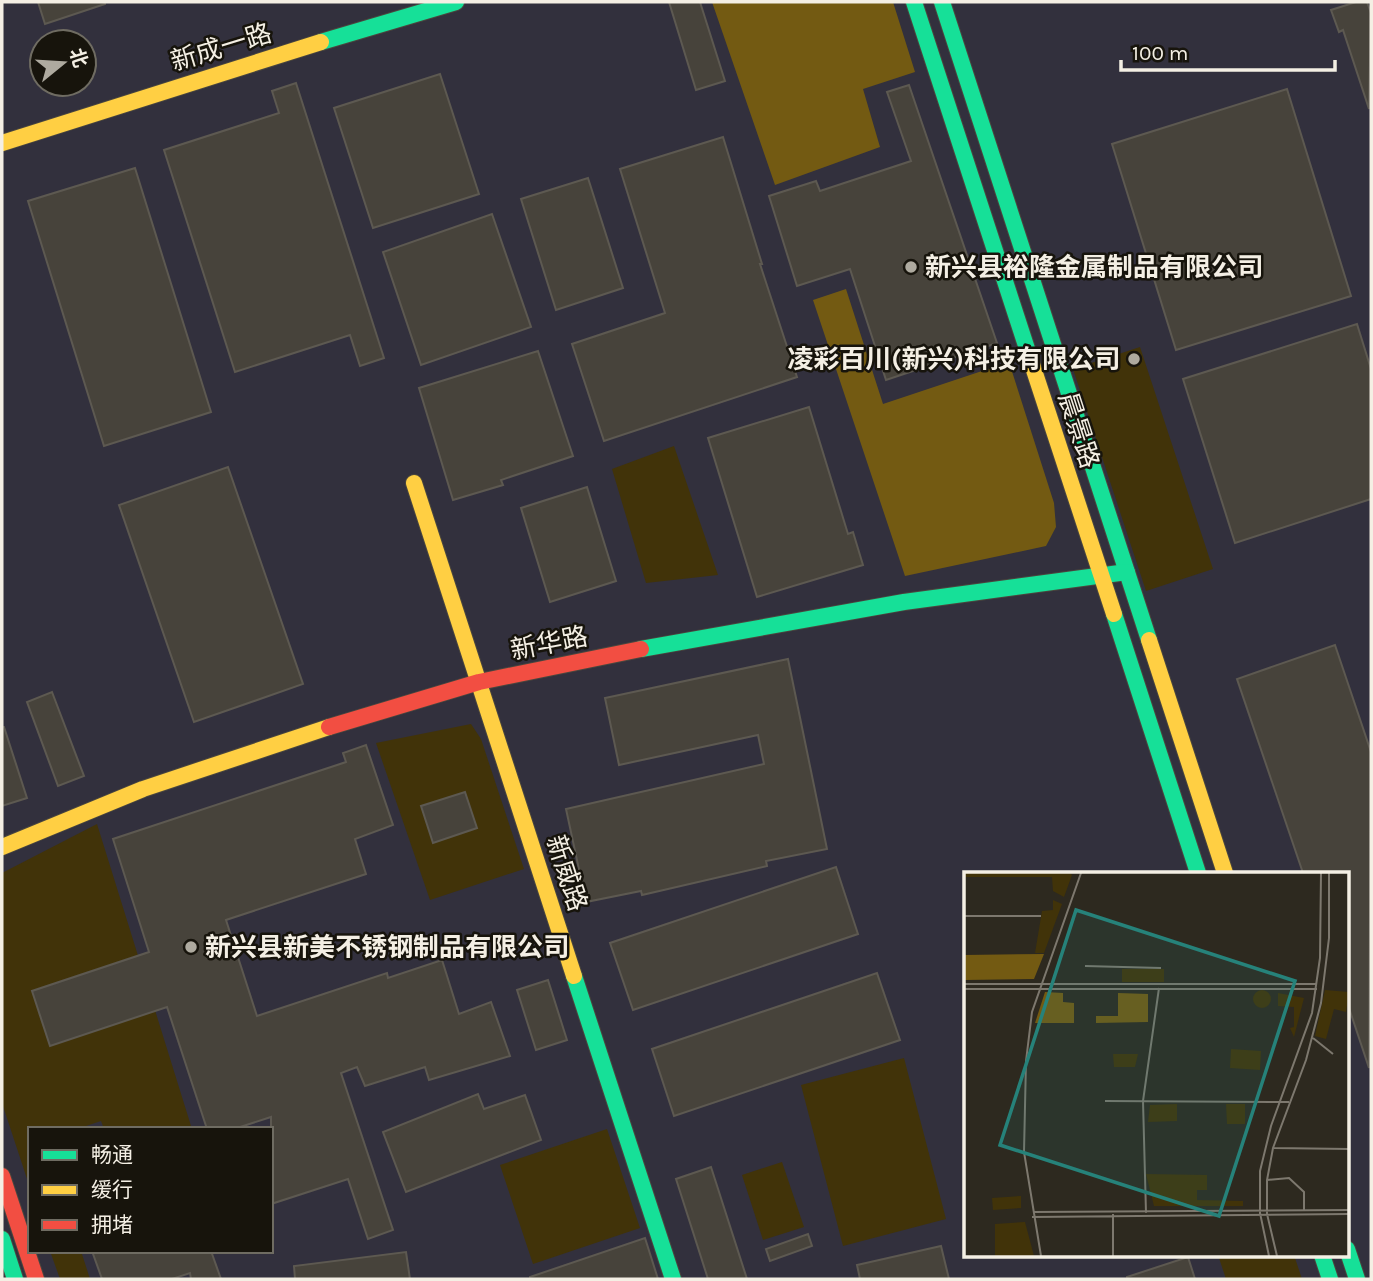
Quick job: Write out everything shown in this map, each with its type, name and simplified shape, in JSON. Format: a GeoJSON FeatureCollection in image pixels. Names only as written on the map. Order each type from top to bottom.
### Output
{"type":"FeatureCollection","features":[{"type":"Feature","properties":{"kind":"street","name":"新成一路"},"geometry":{"type":"LineString","coordinates":[[2,129],[189,68],[411,2]]}},
{"type":"Feature","properties":{"kind":"street","name":"新成一路"},"geometry":{"type":"LineString","coordinates":[[2,143],[193,80],[456,2]]}},
{"type":"Feature","properties":{"kind":"street","name":"晨景路"},"geometry":{"type":"LineString","coordinates":[[914,2],[1198,872]]}},
{"type":"Feature","properties":{"kind":"street","name":"晨景路"},"geometry":{"type":"LineString","coordinates":[[942,2],[1225,872]]}},
{"type":"Feature","properties":{"kind":"street","name":"新威路"},"geometry":{"type":"LineString","coordinates":[[414,483],[673,1279]]}},
{"type":"Feature","properties":{"kind":"street","name":"新华路"},"geometry":{"type":"LineString","coordinates":[[2,847],[143,789],[297,737],[479,682],[708,636],[904,602],[1127,572]]}},
{"type":"Feature","properties":{"kind":"street"},"geometry":{"type":"LineString","coordinates":[[2,1176],[36,1279]]}},
{"type":"Feature","properties":{"kind":"street"},"geometry":{"type":"LineString","coordinates":[[2,1238],[15,1279]]}},
{"type":"Feature","properties":{"kind":"street"},"geometry":{"type":"LineString","coordinates":[[1348,1252],[1357,1279]]}},
{"type":"Feature","properties":{"kind":"street"},"geometry":{"type":"LineString","coordinates":[[1322,1256],[1330,1279]]}},
{"type":"Feature","properties":{"kind":"shaded area"},"geometry":{"type":"Polygon","coordinates":[[[2,2],[1371,2],[1371,1279],[2,1279],[2,2]]]}},
{"type":"Feature","properties":{"kind":"shaded area"},"geometry":{"type":"Polygon","coordinates":[[[712,2],[893,2],[915,72],[863,89],[880,147],[775,185],[712,2]]]}},
{"type":"Feature","properties":{"kind":"shaded area"},"geometry":{"type":"Polygon","coordinates":[[[846,289],[883,404],[1009,362],[1054,503],[1056,527],[1046,546],[905,576],[813,300],[846,289]]]}},
{"type":"Feature","properties":{"kind":"shaded area"},"geometry":{"type":"Polygon","coordinates":[[[1140,347],[1213,569],[1146,591],[1073,369],[1140,347]]]}},
{"type":"Feature","properties":{"kind":"shaded area"},"geometry":{"type":"Polygon","coordinates":[[[674,446],[718,575],[646,583],[612,469],[674,446]]]}},
{"type":"Feature","properties":{"kind":"shaded area"},"geometry":{"type":"Polygon","coordinates":[[[471,724],[481,739],[524,869],[430,900],[376,743],[471,724]]]}},
{"type":"Feature","properties":{"kind":"shaded area"},"geometry":{"type":"Polygon","coordinates":[[[97,824],[191,1127],[103,1127],[101,1121],[83,1127],[28,1127],[28,1182],[2,1103],[2,873],[97,824]]]}},
{"type":"Feature","properties":{"kind":"shaded area"},"geometry":{"type":"Polygon","coordinates":[[[904,1058],[946,1219],[843,1246],[801,1085],[904,1058]]]}},
{"type":"Feature","properties":{"kind":"shaded area"},"geometry":{"type":"Polygon","coordinates":[[[607,1129],[640,1228],[533,1264],[500,1165],[607,1129]]]}},
{"type":"Feature","properties":{"kind":"shaded area"},"geometry":{"type":"Polygon","coordinates":[[[782,1162],[804,1227],[763,1240],[742,1175],[782,1162]]]}},
{"type":"Feature","properties":{"kind":"shaded area"},"geometry":{"type":"Polygon","coordinates":[[[51,1253],[82,1253],[90,1279],[60,1279],[51,1253]]]}},
{"type":"Feature","properties":{"kind":"shaded area"},"geometry":{"type":"Polygon","coordinates":[[[1218,1256],[1294,1256],[1302,1279],[1226,1279],[1218,1256]]]}},
{"type":"Feature","properties":{"kind":"building"},"geometry":{"type":"Polygon","coordinates":[[[38,2],[105,2],[105,4],[45,24],[38,2]]]}},
{"type":"Feature","properties":{"kind":"building"},"geometry":{"type":"Polygon","coordinates":[[[669,2],[700,2],[725,81],[696,90],[669,2]]]}},
{"type":"Feature","properties":{"kind":"building"},"geometry":{"type":"Polygon","coordinates":[[[1356,2],[1367,2],[1371,13],[1369,109],[1343,30],[1339,32],[1331,10],[1356,2]]]}},
{"type":"Feature","properties":{"kind":"building"},"geometry":{"type":"Polygon","coordinates":[[[440,74],[479,194],[373,228],[334,108],[440,74]]]}},
{"type":"Feature","properties":{"kind":"building"},"geometry":{"type":"Polygon","coordinates":[[[296,83],[384,358],[360,366],[350,335],[235,372],[164,150],[279,113],[272,91],[296,83]]]}},
{"type":"Feature","properties":{"kind":"building","name":"新兴县裕隆金属制品有限公司"},"geometry":{"type":"Polygon","coordinates":[[[909,85],[997,343],[886,380],[850,269],[797,286],[769,196],[816,181],[820,191],[911,161],[887,92],[909,85]]]}},
{"type":"Feature","properties":{"kind":"building"},"geometry":{"type":"Polygon","coordinates":[[[1287,89],[1351,296],[1176,350],[1112,144],[1287,89]]]}},
{"type":"Feature","properties":{"kind":"building"},"geometry":{"type":"Polygon","coordinates":[[[723,137],[797,377],[604,441],[572,344],[665,313],[620,169],[723,137]]]}},
{"type":"Feature","properties":{"kind":"building"},"geometry":{"type":"Polygon","coordinates":[[[135,168],[211,412],[104,446],[28,201],[135,168]]]}},
{"type":"Feature","properties":{"kind":"building"},"geometry":{"type":"Polygon","coordinates":[[[588,178],[623,288],[556,310],[521,199],[588,178]]]}},
{"type":"Feature","properties":{"kind":"building"},"geometry":{"type":"Polygon","coordinates":[[[492,214],[531,327],[421,365],[383,252],[492,214]]]}},
{"type":"Feature","properties":{"kind":"building"},"geometry":{"type":"Polygon","coordinates":[[[1357,324],[1371,369],[1371,499],[1235,543],[1183,379],[1357,324]]]}},
{"type":"Feature","properties":{"kind":"building"},"geometry":{"type":"Polygon","coordinates":[[[538,351],[573,456],[501,480],[503,485],[453,500],[419,388],[538,351]]]}},
{"type":"Feature","properties":{"kind":"building"},"geometry":{"type":"Polygon","coordinates":[[[809,407],[848,534],[853,532],[863,565],[757,597],[708,438],[809,407]]]}},
{"type":"Feature","properties":{"kind":"building"},"geometry":{"type":"Polygon","coordinates":[[[228,467],[303,684],[194,722],[119,505],[228,467]]]}},
{"type":"Feature","properties":{"kind":"building"},"geometry":{"type":"Polygon","coordinates":[[[587,487],[616,581],[550,602],[521,508],[587,487]]]}},
{"type":"Feature","properties":{"kind":"building"},"geometry":{"type":"Polygon","coordinates":[[[1335,645],[1371,752],[1369,1068],[1348,1005],[1348,872],[1303,872],[1237,679],[1335,645]]]}},
{"type":"Feature","properties":{"kind":"building"},"geometry":{"type":"Polygon","coordinates":[[[788,659],[827,849],[766,861],[767,866],[642,895],[641,891],[586,902],[566,809],[764,764],[758,735],[619,765],[605,698],[788,659]]]}},
{"type":"Feature","properties":{"kind":"building"},"geometry":{"type":"Polygon","coordinates":[[[52,692],[84,776],[58,786],[27,702],[52,692]]]}},
{"type":"Feature","properties":{"kind":"building"},"geometry":{"type":"Polygon","coordinates":[[[2,727],[27,798],[2,806],[2,727]]]}},
{"type":"Feature","properties":{"kind":"building","name":"新兴县新美不锈钢制品有限公司"},"geometry":{"type":"Polygon","coordinates":[[[366,745],[393,825],[355,839],[366,874],[226,920],[257,1016],[387,973],[388,978],[442,960],[459,1014],[491,1002],[510,1056],[429,1080],[425,1067],[365,1086],[357,1067],[341,1073],[393,1230],[368,1239],[348,1179],[273,1203],[271,1117],[240,1127],[206,1127],[167,1007],[50,1046],[32,991],[149,952],[113,839],[346,762],[343,753],[366,745]]]}},
{"type":"Feature","properties":{"kind":"building"},"geometry":{"type":"Polygon","coordinates":[[[465,792],[477,828],[433,843],[421,806],[465,792]]]}},
{"type":"Feature","properties":{"kind":"building"},"geometry":{"type":"Polygon","coordinates":[[[836,867],[858,934],[633,1010],[610,943],[836,867]]]}},
{"type":"Feature","properties":{"kind":"building"},"geometry":{"type":"Polygon","coordinates":[[[877,973],[900,1040],[674,1116],[652,1049],[877,973]]]}},
{"type":"Feature","properties":{"kind":"building"},"geometry":{"type":"Polygon","coordinates":[[[548,980],[567,1040],[536,1050],[517,990],[548,980]]]}},
{"type":"Feature","properties":{"kind":"building"},"geometry":{"type":"Polygon","coordinates":[[[478,1094],[484,1109],[525,1095],[541,1140],[406,1192],[383,1132],[478,1094]]]}},
{"type":"Feature","properties":{"kind":"building"},"geometry":{"type":"Polygon","coordinates":[[[711,1167],[747,1279],[708,1279],[676,1179],[711,1167]]]}},
{"type":"Feature","properties":{"kind":"building"},"geometry":{"type":"Polygon","coordinates":[[[808,1234],[812,1246],[770,1261],[766,1249],[808,1234]]]}},
{"type":"Feature","properties":{"kind":"building"},"geometry":{"type":"Polygon","coordinates":[[[645,1238],[658,1279],[530,1279],[530,1277],[645,1238]]]}},
{"type":"Feature","properties":{"kind":"building"},"geometry":{"type":"Polygon","coordinates":[[[941,1246],[949,1279],[860,1279],[857,1265],[941,1246]]]}},
{"type":"Feature","properties":{"kind":"building"},"geometry":{"type":"Polygon","coordinates":[[[406,1252],[410,1279],[295,1279],[294,1266],[406,1252]]]}},
{"type":"Feature","properties":{"kind":"building"},"geometry":{"type":"Polygon","coordinates":[[[93,1253],[212,1253],[221,1279],[191,1279],[190,1273],[172,1279],[102,1279],[93,1253]]]}},
{"type":"Feature","properties":{"kind":"building"},"geometry":{"type":"Polygon","coordinates":[[[1188,1257],[1195,1279],[1127,1279],[1127,1277],[1188,1257]]]}},
{"type":"Feature","properties":{"kind":"traffic: fast"},"geometry":{"type":"LineString","coordinates":[[321,42],[456,2]]}},
{"type":"Feature","properties":{"kind":"traffic: fast"},"geometry":{"type":"LineString","coordinates":[[914,2],[1030,358]]}},
{"type":"Feature","properties":{"kind":"traffic: fast"},"geometry":{"type":"LineString","coordinates":[[942,2],[1149,640]]}},
{"type":"Feature","properties":{"kind":"traffic: fast"},"geometry":{"type":"LineString","coordinates":[[641,649],[904,602],[1127,572]]}},
{"type":"Feature","properties":{"kind":"traffic: fast"},"geometry":{"type":"LineString","coordinates":[[1114,614],[1198,872]]}},
{"type":"Feature","properties":{"kind":"traffic: fast"},"geometry":{"type":"LineString","coordinates":[[574,976],[673,1279]]}},
{"type":"Feature","properties":{"kind":"traffic: fast"},"geometry":{"type":"LineString","coordinates":[[2,1239],[15,1279]]}},
{"type":"Feature","properties":{"kind":"traffic: fast"},"geometry":{"type":"LineString","coordinates":[[1348,1252],[1357,1279]]}},
{"type":"Feature","properties":{"kind":"traffic: fast"},"geometry":{"type":"LineString","coordinates":[[1322,1256],[1330,1279]]}},
{"type":"Feature","properties":{"kind":"traffic: slow"},"geometry":{"type":"LineString","coordinates":[[2,143],[321,42]]}},
{"type":"Feature","properties":{"kind":"traffic: slow"},"geometry":{"type":"LineString","coordinates":[[1030,358],[1114,614]]}},
{"type":"Feature","properties":{"kind":"traffic: slow"},"geometry":{"type":"LineString","coordinates":[[414,483],[574,976]]}},
{"type":"Feature","properties":{"kind":"traffic: slow"},"geometry":{"type":"LineString","coordinates":[[1149,640],[1225,872]]}},
{"type":"Feature","properties":{"kind":"traffic: slow"},"geometry":{"type":"LineString","coordinates":[[2,847],[143,789],[329,727]]}},
{"type":"Feature","properties":{"kind":"traffic: jam"},"geometry":{"type":"LineString","coordinates":[[329,727],[479,682],[641,649]]}},
{"type":"Feature","properties":{"kind":"traffic: jam"},"geometry":{"type":"LineString","coordinates":[[2,1176],[36,1279]]}},
{"type":"Feature","properties":{"kind":"place","name":"新兴县裕隆金属制品有限公司"},"geometry":{"type":"Point","coordinates":[911,267]}},
{"type":"Feature","properties":{"kind":"place","name":"凌彩百川(新兴)科技有限公司"},"geometry":{"type":"Point","coordinates":[1134,359]}},
{"type":"Feature","properties":{"kind":"place","name":"新兴县新美不锈钢制品有限公司"},"geometry":{"type":"Point","coordinates":[191,947]}}]}
